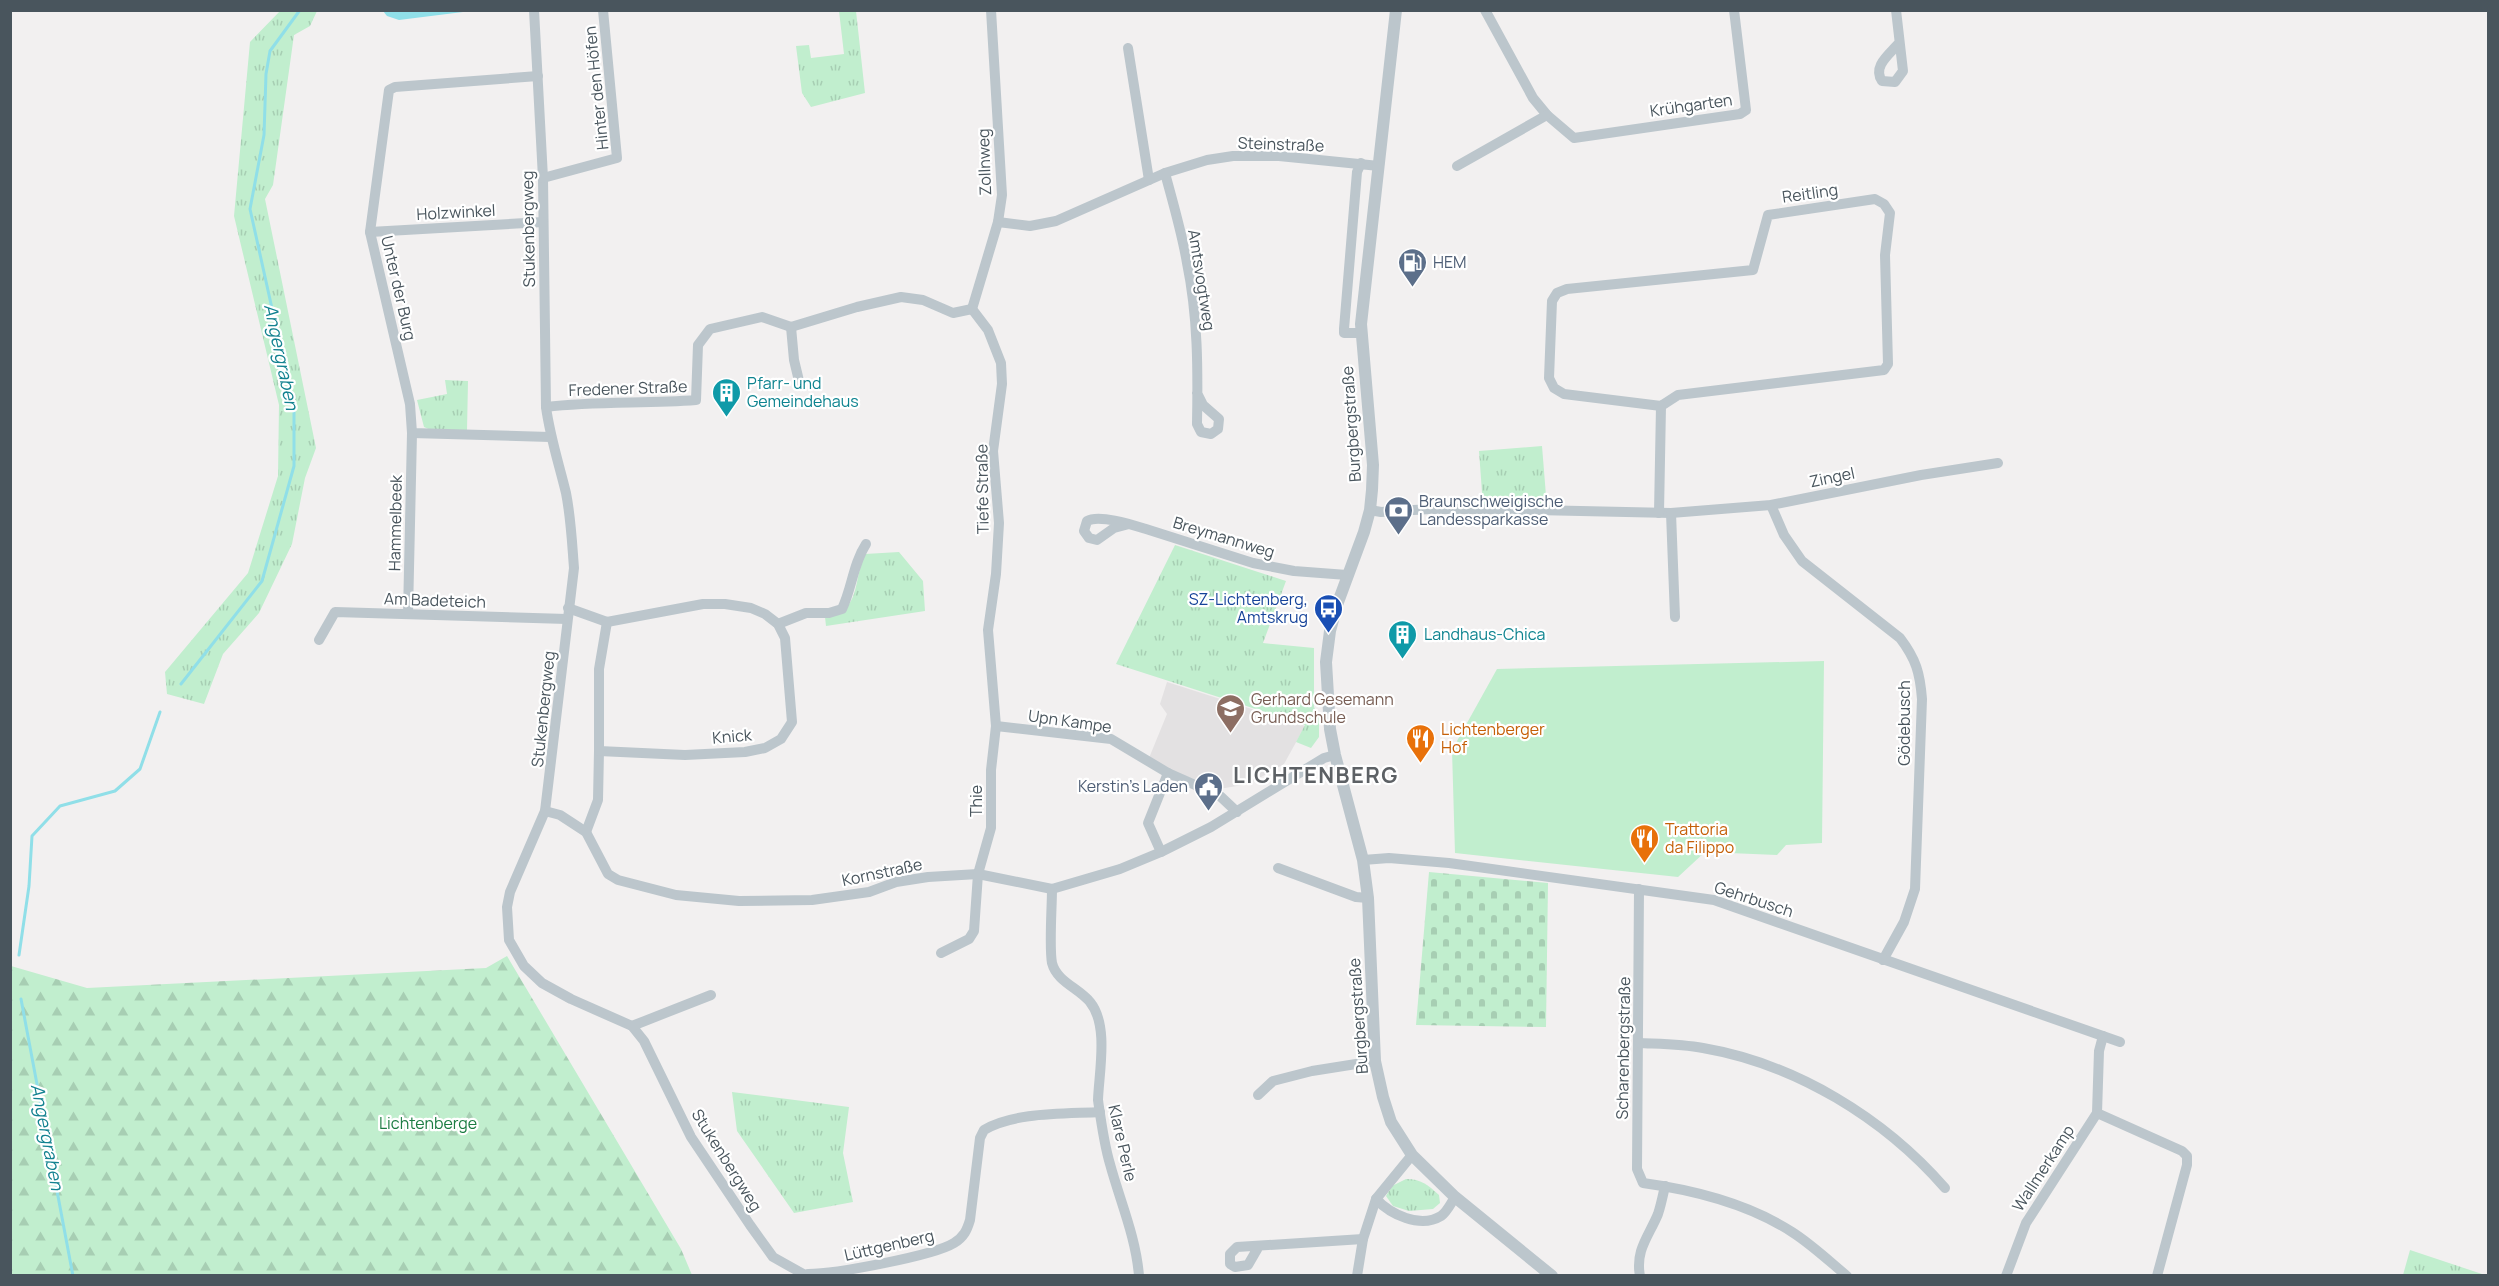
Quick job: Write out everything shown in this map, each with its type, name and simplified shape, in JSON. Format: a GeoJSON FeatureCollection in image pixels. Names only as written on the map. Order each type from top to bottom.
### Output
{"type":"FeatureCollection","features":[{"type":"Feature","properties":{"kind":"street","name":"Stukenbergweg"},"geometry":{"type":"LineString","coordinates":[[534,10],[543,178],[546,407],[550,437],[566,495],[574,568],[545,811],[510,892],[507,907],[509,940],[524,966],[542,983],[632,1026],[644,1041],[691,1137],[750,1225],[773,1257],[807,1275]]}},
{"type":"Feature","properties":{"kind":"street","name":"Hinter den Höfen"},"geometry":{"type":"LineString","coordinates":[[543,178],[617,158],[603,10]]}},
{"type":"Feature","properties":{"kind":"street","name":"Zollnweg"},"geometry":{"type":"LineString","coordinates":[[972,309],[998,222],[1002,195],[991,10]]}},
{"type":"Feature","properties":{"kind":"street","name":"Burgbergstraße"},"geometry":{"type":"LineString","coordinates":[[1396,10],[1362,333],[1373,465],[1370,510],[1336,605],[1328,644],[1328,710],[1335,755],[1363,860],[1368,898],[1375,1061],[1391,1122],[1412,1155],[1455,1197],[1552,1275]]}},
{"type":"Feature","properties":{"kind":"street","name":"Krühgarten"},"geometry":{"type":"LineString","coordinates":[[1485,10],[1533,98],[1547,115],[1574,138],[1740,114],[1746,110],[1734,10]]}},
{"type":"Feature","properties":{"kind":"street"},"geometry":{"type":"LineString","coordinates":[[1896,10],[1899,43]]}},
{"type":"Feature","properties":{"kind":"street"},"geometry":{"type":"LineString","coordinates":[[1128,48],[1149,180]]}},
{"type":"Feature","properties":{"kind":"street","name":"Unter der Burg"},"geometry":{"type":"LineString","coordinates":[[412,433],[410,404],[370,232],[389,90],[395,87],[538,76]]}},
{"type":"Feature","properties":{"kind":"street"},"geometry":{"type":"LineString","coordinates":[[1457,166],[1547,115]]}},
{"type":"Feature","properties":{"kind":"street","name":"Steinstraße"},"geometry":{"type":"LineString","coordinates":[[998,222],[1030,226],[1056,221],[1165,173],[1207,160],[1254,155],[1379,166]]}},
{"type":"Feature","properties":{"kind":"street"},"geometry":{"type":"LineString","coordinates":[[1361,163],[1357,172],[1344,333],[1362,333]]}},
{"type":"Feature","properties":{"kind":"street","name":"Amtsvogtweg"},"geometry":{"type":"LineString","coordinates":[[1165,173],[1187,262],[1192,295],[1196,326],[1197,393]]}},
{"type":"Feature","properties":{"kind":"street","name":"Reitling"},"geometry":{"type":"LineString","coordinates":[[1875,199],[1884,204],[1890,213],[1885,255],[1888,364],[1884,370],[1678,395],[1661,406],[1564,394],[1554,388],[1549,378],[1551,301],[1557,293],[1566,289],[1753,270],[1768,215],[1875,199]]}},
{"type":"Feature","properties":{"kind":"street","name":"Holzwinkel"},"geometry":{"type":"LineString","coordinates":[[370,232],[543,222]]}},
{"type":"Feature","properties":{"kind":"street"},"geometry":{"type":"LineString","coordinates":[[800,385],[794,360],[791,327],[857,307],[901,297],[916,297],[947,312],[959,314],[972,309]]}},
{"type":"Feature","properties":{"kind":"street","name":"Tiefe Straße"},"geometry":{"type":"LineString","coordinates":[[972,309],[988,330],[1001,363],[1002,384],[993,452],[999,523],[996,574],[988,630],[996,726]]}},
{"type":"Feature","properties":{"kind":"street","name":"Fredener Straße"},"geometry":{"type":"LineString","coordinates":[[546,407],[588,402],[658,403],[696,400],[698,345],[710,329],[762,317],[791,327]]}},
{"type":"Feature","properties":{"kind":"street"},"geometry":{"type":"LineString","coordinates":[[1659,513],[1661,406]]}},
{"type":"Feature","properties":{"kind":"street"},"geometry":{"type":"LineString","coordinates":[[412,433],[550,437]]}},
{"type":"Feature","properties":{"kind":"street","name":"Hammelbeek"},"geometry":{"type":"LineString","coordinates":[[408,614],[412,433]]}},
{"type":"Feature","properties":{"kind":"street","name":"Zingel"},"geometry":{"type":"LineString","coordinates":[[1370,510],[1381,512],[1483,509],[1671,513],[1771,505],[1921,475],[1998,463]]}},
{"type":"Feature","properties":{"kind":"street","name":"Gödebusch"},"geometry":{"type":"LineString","coordinates":[[1771,505],[1784,535],[1802,561],[1900,638],[1912,653],[1920,674],[1922,699],[1915,889],[1904,922],[1883,960]]}},
{"type":"Feature","properties":{"kind":"street"},"geometry":{"type":"LineString","coordinates":[[1671,513],[1675,617]]}},
{"type":"Feature","properties":{"kind":"street","name":"Breymannweg"},"geometry":{"type":"LineString","coordinates":[[1129,524],[1252,563],[1294,571],[1347,575]]}},
{"type":"Feature","properties":{"kind":"street"},"geometry":{"type":"LineString","coordinates":[[567,613],[607,622],[703,604],[725,604],[751,608],[765,614],[778,624],[806,613],[829,613],[842,609],[849,594],[860,554],[866,544]]}},
{"type":"Feature","properties":{"kind":"street","name":"Am Badeteich"},"geometry":{"type":"LineString","coordinates":[[319,640],[335,612],[567,613]]}},
{"type":"Feature","properties":{"kind":"street"},"geometry":{"type":"LineString","coordinates":[[586,832],[598,800],[599,678],[607,622]]}},
{"type":"Feature","properties":{"kind":"street","name":"Knick"},"geometry":{"type":"LineString","coordinates":[[599,751],[685,755],[744,752],[765,748],[782,739],[792,722],[785,638],[778,624]]}},
{"type":"Feature","properties":{"kind":"street","name":"Upn Kampe"},"geometry":{"type":"LineString","coordinates":[[996,726],[1111,739],[1167,772],[1220,796],[1237,812]]}},
{"type":"Feature","properties":{"kind":"street","name":"Thie"},"geometry":{"type":"LineString","coordinates":[[941,953],[963,943],[973,935],[978,874],[991,828],[992,770],[996,726]]}},
{"type":"Feature","properties":{"kind":"street","name":"Kornstraße"},"geometry":{"type":"LineString","coordinates":[[545,811],[560,815],[586,832],[608,874],[618,880],[676,895],[739,901],[812,900],[869,892],[896,882],[928,877],[978,874],[1052,889],[1120,869],[1161,852],[1237,812],[1317,762],[1335,755]]}},
{"type":"Feature","properties":{"kind":"street"},"geometry":{"type":"LineString","coordinates":[[1161,852],[1148,823],[1167,772]]}},
{"type":"Feature","properties":{"kind":"street","name":"Gehrbusch"},"geometry":{"type":"LineString","coordinates":[[1363,860],[1389,858],[1449,862],[1714,900],[2120,1042]]}},
{"type":"Feature","properties":{"kind":"street"},"geometry":{"type":"LineString","coordinates":[[1278,868],[1356,897],[1368,898]]}},
{"type":"Feature","properties":{"kind":"street","name":"Klare Perle"},"geometry":{"type":"LineString","coordinates":[[1052,889],[1052,963],[1060,976],[1090,1001],[1097,1014],[1101,1032],[1098,1100],[1109,1161],[1132,1235],[1139,1275]]}},
{"type":"Feature","properties":{"kind":"street","name":"Scharenbergstraße"},"geometry":{"type":"LineString","coordinates":[[1639,889],[1637,1169],[1643,1183],[1665,1186]]}},
{"type":"Feature","properties":{"kind":"street"},"geometry":{"type":"LineString","coordinates":[[632,1026],[711,995]]}},
{"type":"Feature","properties":{"kind":"street"},"geometry":{"type":"LineString","coordinates":[[2103,1036],[2099,1051],[2097,1113],[2182,1151],[2187,1156],[2187,1165],[2157,1275]]}},
{"type":"Feature","properties":{"kind":"street"},"geometry":{"type":"LineString","coordinates":[[1639,1042],[1703,1048],[1754,1060],[1819,1088],[1881,1126],[1928,1168],[1945,1188]]}},
{"type":"Feature","properties":{"kind":"street"},"geometry":{"type":"LineString","coordinates":[[1258,1095],[1273,1081],[1312,1071],[1375,1061]]}},
{"type":"Feature","properties":{"kind":"street","name":"Lüttgenberg"},"geometry":{"type":"LineString","coordinates":[[807,1275],[845,1270],[936,1251],[957,1241],[966,1233],[970,1220],[980,1138],[984,1131],[1006,1122],[1038,1116],[1100,1112]]}},
{"type":"Feature","properties":{"kind":"street","name":"Wallmerkamp"},"geometry":{"type":"LineString","coordinates":[[2006,1275],[2026,1223],[2097,1113]]}},
{"type":"Feature","properties":{"kind":"street"},"geometry":{"type":"LineString","coordinates":[[1357,1275],[1363,1239],[1376,1199],[1412,1155]]}},
{"type":"Feature","properties":{"kind":"street"},"geometry":{"type":"LineString","coordinates":[[1640,1275],[1638,1263],[1640,1249],[1658,1213],[1665,1186],[1729,1202],[1761,1216],[1792,1232],[1847,1275]]}},
{"type":"Feature","properties":{"kind":"street"},"geometry":{"type":"LineString","coordinates":[[1376,1199],[1387,1211],[1400,1217],[1431,1221],[1443,1214],[1455,1197]]}},
{"type":"Feature","properties":{"kind":"street"},"geometry":{"type":"LineString","coordinates":[[1259,1246],[1363,1239]]}},
{"type":"Feature","properties":{"kind":"shaded area","name":"Gerhard Gesemann Grundschule"},"geometry":{"type":"Polygon","coordinates":[[[1167,682],[1305,726],[1284,764],[1249,784],[1219,789],[1167,769],[1149,758],[1167,714],[1160,704],[1167,682]]]}},
{"type":"Feature","properties":{"kind":"green space"},"geometry":{"type":"Polygon","coordinates":[[[281,10],[317,11],[310,26],[294,35],[273,185],[265,199],[316,448],[305,478],[292,544],[259,613],[223,654],[204,704],[167,694],[165,672],[248,573],[278,476],[279,405],[234,216],[250,42],[281,10]]]}},
{"type":"Feature","properties":{"kind":"green space"},"geometry":{"type":"Polygon","coordinates":[[[839,11],[856,11],[865,93],[811,107],[802,93],[796,46],[809,45],[811,58],[844,54],[839,11]]]}},
{"type":"Feature","properties":{"kind":"green space"},"geometry":{"type":"Polygon","coordinates":[[[445,380],[468,381],[467,431],[431,430],[424,427],[417,400],[447,394],[445,380]]]}},
{"type":"Feature","properties":{"kind":"green space"},"geometry":{"type":"Polygon","coordinates":[[[1542,446],[1547,508],[1483,506],[1479,451],[1542,446]]]}},
{"type":"Feature","properties":{"kind":"green space"},"geometry":{"type":"Polygon","coordinates":[[[1175,545],[1286,581],[1263,643],[1314,648],[1314,707],[1319,716],[1319,737],[1311,748],[1296,742],[1305,725],[1116,664],[1175,545]]]}},
{"type":"Feature","properties":{"kind":"green space"},"geometry":{"type":"Polygon","coordinates":[[[899,552],[923,581],[925,611],[826,626],[825,617],[837,614],[850,602],[865,554],[899,552]]]}},
{"type":"Feature","properties":{"kind":"green space"},"geometry":{"type":"Polygon","coordinates":[[[1824,661],[1822,843],[1786,845],[1777,855],[1705,852],[1678,877],[1455,853],[1452,750],[1497,669],[1824,661]]]}},
{"type":"Feature","properties":{"kind":"green space"},"geometry":{"type":"Polygon","coordinates":[[[1429,872],[1548,883],[1546,1027],[1416,1025],[1429,872]]]}},
{"type":"Feature","properties":{"kind":"green space","name":"Lichtenberge"},"geometry":{"type":"Polygon","coordinates":[[[507,956],[681,1249],[692,1275],[11,1275],[11,966],[87,988],[486,968],[507,956]]]}},
{"type":"Feature","properties":{"kind":"green space"},"geometry":{"type":"Polygon","coordinates":[[[732,1092],[849,1107],[843,1153],[853,1202],[794,1213],[737,1131],[732,1092]]]}},
{"type":"Feature","properties":{"kind":"green space"},"geometry":{"type":"Polygon","coordinates":[[[1406,1179],[1420,1181],[1428,1186],[1439,1195],[1440,1203],[1433,1209],[1409,1211],[1393,1206],[1386,1196],[1392,1186],[1406,1179]]]}},
{"type":"Feature","properties":{"kind":"green space"},"geometry":{"type":"Polygon","coordinates":[[[2410,1250],[2485,1275],[2403,1275],[2410,1250]]]}},
{"type":"Feature","properties":{"kind":"water"},"geometry":{"type":"Polygon","coordinates":[[[383,11],[471,11],[399,20],[387,16],[383,11]]]}},
{"type":"Feature","properties":{"kind":"waterway","name":"Angergraben"},"geometry":{"type":"LineString","coordinates":[[181,684],[262,581],[294,466],[294,408],[250,209],[264,135],[266,74],[270,51],[300,10]]}},
{"type":"Feature","properties":{"kind":"waterway","name":"Angergraben"},"geometry":{"type":"LineString","coordinates":[[19,955],[29,886],[32,836],[60,806],[115,791],[140,769],[160,712]]}},
{"type":"Feature","properties":{"kind":"waterway","name":"Angergraben"},"geometry":{"type":"LineString","coordinates":[[21,999],[73,1276]]}},
{"type":"Feature","properties":{"kind":"place","name":"HEM"},"geometry":{"type":"Point","coordinates":[1412,288]}},
{"type":"Feature","properties":{"kind":"place","name":"Pfarr- und Gemeindehaus"},"geometry":{"type":"Point","coordinates":[726,418]}},
{"type":"Feature","properties":{"kind":"place","name":"Braunschweigische Landessparkasse"},"geometry":{"type":"Point","coordinates":[1398,536]}},
{"type":"Feature","properties":{"kind":"place","name":"SZ-Lichtenberg, Amtskrug"},"geometry":{"type":"Point","coordinates":[1329,634]}},
{"type":"Feature","properties":{"kind":"place","name":"Landhaus-Chica"},"geometry":{"type":"Point","coordinates":[1403,660]}},
{"type":"Feature","properties":{"kind":"place","name":"Gerhard Gesemann Grundschule"},"geometry":{"type":"Point","coordinates":[1230,734]}},
{"type":"Feature","properties":{"kind":"place","name":"Lichtenberger Hof"},"geometry":{"type":"Point","coordinates":[1420,764]}},
{"type":"Feature","properties":{"kind":"place","name":"Kerstin's Laden"},"geometry":{"type":"Point","coordinates":[1209,812]}},
{"type":"Feature","properties":{"kind":"place","name":"Trattoria da Filippo"},"geometry":{"type":"Point","coordinates":[1644,864]}},
{"type":"Feature","properties":{"kind":"district","name":"LICHTENBERG"},"geometry":{"type":"Point","coordinates":[1316,775]}}]}
